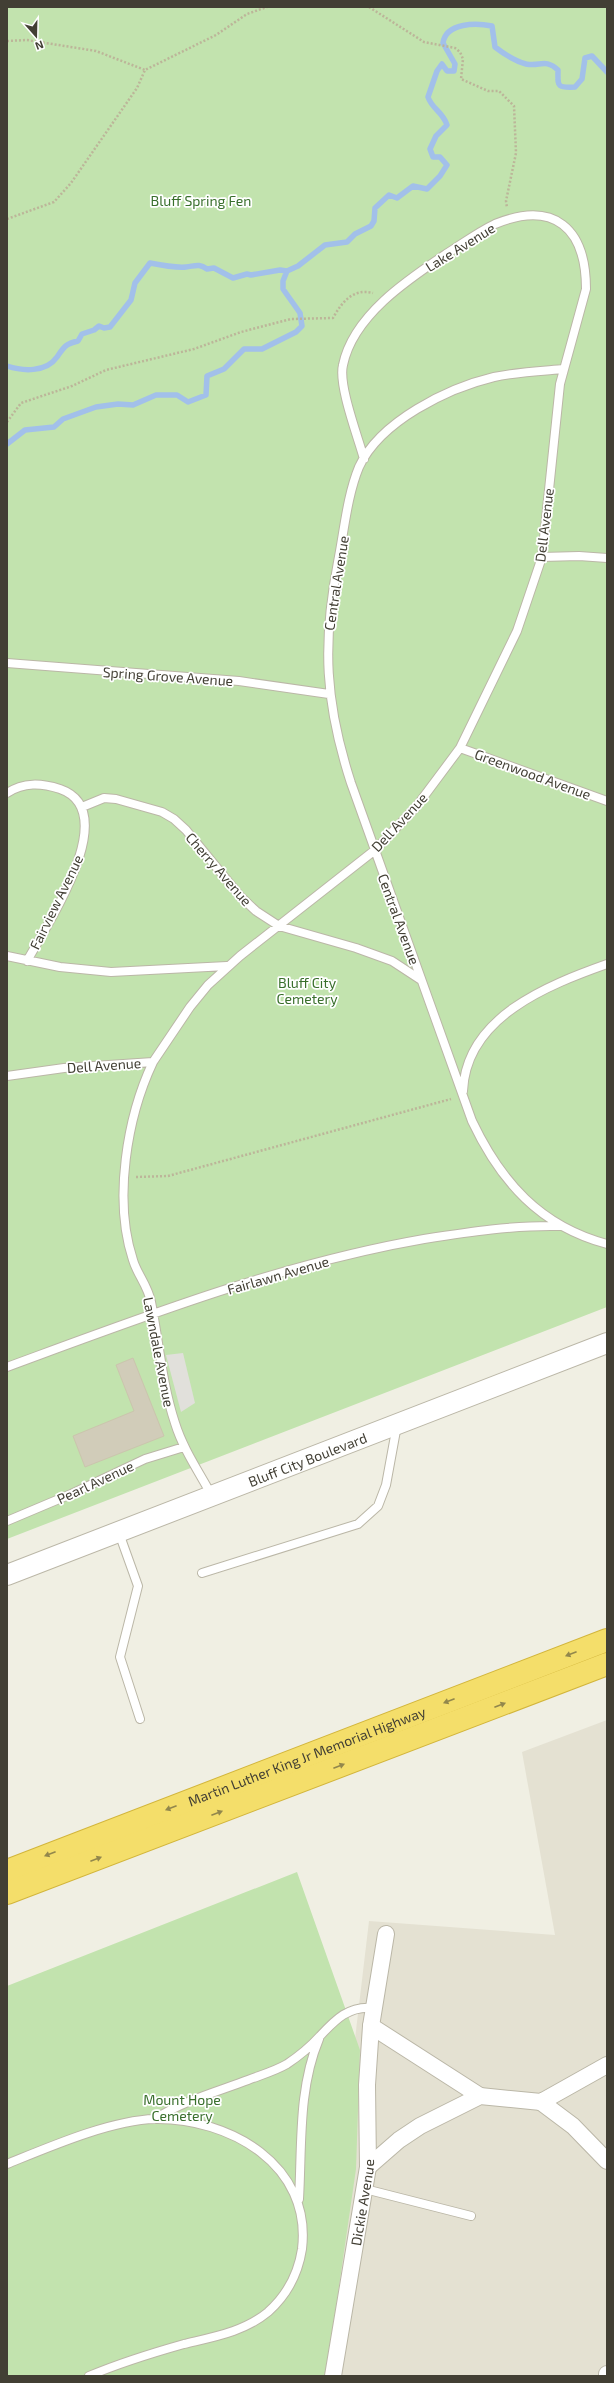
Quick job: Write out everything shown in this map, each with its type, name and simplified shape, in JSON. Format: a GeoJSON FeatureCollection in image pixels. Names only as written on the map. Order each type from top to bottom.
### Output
{"type":"FeatureCollection","features":[{"type":"Feature","properties":{"kind":"highway","name":"Martin Luther King Jr Memorial Highway"},"geometry":{"type":"LineString","coordinates":[[7,1871],[607,1640]]}},
{"type":"Feature","properties":{"kind":"highway","name":"Martin Luther King Jr Memorial Highway"},"geometry":{"type":"LineString","coordinates":[[7,1893],[607,1664]]}},
{"type":"Feature","properties":{"kind":"street","name":"Bluff City Boulevard"},"geometry":{"type":"LineString","coordinates":[[7,1575],[607,1342]]}},
{"type":"Feature","properties":{"kind":"street","name":"Dickie Avenue"},"geometry":{"type":"LineString","coordinates":[[333,2376],[368,2168],[367,2085],[370,2026],[386,1934]]}},
{"type":"Feature","properties":{"kind":"street"},"geometry":{"type":"LineString","coordinates":[[370,2026],[480,2096],[541,2102],[574,2126],[607,2161]]}},
{"type":"Feature","properties":{"kind":"street"},"geometry":{"type":"LineString","coordinates":[[541,2102],[607,2065]]}},
{"type":"Feature","properties":{"kind":"street"},"geometry":{"type":"LineString","coordinates":[[368,2168],[399,2140],[420,2126],[480,2096]]}},
{"type":"Feature","properties":{"kind":"lane","name":"Lake Avenue"},"geometry":{"type":"LineString","coordinates":[[364,459],[344,387],[343,365],[356,335],[370,315],[387,297],[474,236],[509,219],[528,215],[542,215],[566,227],[574,236],[579,246],[586,273],[586,289],[564,369]]}},
{"type":"Feature","properties":{"kind":"lane","name":"Central Avenue"},"geometry":{"type":"LineString","coordinates":[[564,369],[495,377],[452,391],[399,422],[373,447],[364,459],[353,487],[329,616],[329,694],[335,733],[342,755],[472,1121],[493,1161],[524,1198],[559,1226],[607,1244]]}},
{"type":"Feature","properties":{"kind":"lane","name":"Dell Avenue"},"geometry":{"type":"LineString","coordinates":[[7,1076],[64,1068],[153,1062],[190,1007],[227,966],[375,850],[416,807],[460,748],[517,631],[542,557],[556,420],[564,369]]}},
{"type":"Feature","properties":{"kind":"lane"},"geometry":{"type":"LineString","coordinates":[[542,557],[579,556],[607,558]]}},
{"type":"Feature","properties":{"kind":"lane","name":"Spring Grove Avenue"},"geometry":{"type":"LineString","coordinates":[[7,663],[239,681],[329,694]]}},
{"type":"Feature","properties":{"kind":"lane","name":"Greenwood Avenue"},"geometry":{"type":"LineString","coordinates":[[460,748],[607,801]]}},
{"type":"Feature","properties":{"kind":"lane"},"geometry":{"type":"LineString","coordinates":[[7,793],[22,786],[36,784],[63,790],[74,797],[82,807]]}},
{"type":"Feature","properties":{"kind":"lane","name":"Cherry Avenue"},"geometry":{"type":"LineString","coordinates":[[82,807],[104,798],[116,799],[162,812],[174,819],[200,846],[240,896],[256,911],[279,926],[356,948],[392,961],[421,980]]}},
{"type":"Feature","properties":{"kind":"lane","name":"Fairview Avenue"},"geometry":{"type":"LineString","coordinates":[[27,961],[80,858],[86,828],[86,821],[82,807]]}},
{"type":"Feature","properties":{"kind":"lane"},"geometry":{"type":"LineString","coordinates":[[7,956],[27,961],[83,970],[111,972],[227,966]]}},
{"type":"Feature","properties":{"kind":"lane"},"geometry":{"type":"LineString","coordinates":[[463,1096],[463,1079],[470,1061],[486,1034],[502,1017],[518,1004],[542,990],[566,979],[607,964]]}},
{"type":"Feature","properties":{"kind":"lane","name":"Lawndale Avenue"},"geometry":{"type":"LineString","coordinates":[[153,1062],[138,1102],[125,1176],[124,1212],[127,1237],[133,1260],[150,1297],[168,1402],[184,1447],[212,1496]]}},
{"type":"Feature","properties":{"kind":"lane","name":"Fairlawn Avenue"},"geometry":{"type":"LineString","coordinates":[[7,1367],[153,1314],[256,1280],[382,1246],[494,1229],[530,1225],[559,1226]]}},
{"type":"Feature","properties":{"kind":"lane"},"geometry":{"type":"LineString","coordinates":[[202,1573],[358,1524],[378,1506],[386,1485],[397,1424]]}},
{"type":"Feature","properties":{"kind":"lane","name":"Pearl Avenue"},"geometry":{"type":"LineString","coordinates":[[7,1521],[71,1494],[145,1459],[184,1447]]}},
{"type":"Feature","properties":{"kind":"lane"},"geometry":{"type":"LineString","coordinates":[[119,1532],[138,1586],[120,1656],[140,1719]]}},
{"type":"Feature","properties":{"kind":"lane"},"geometry":{"type":"LineString","coordinates":[[155,2119],[179,2105],[275,2070],[296,2058],[320,2036],[333,2021],[349,2011],[365,2007],[374,2008]]}},
{"type":"Feature","properties":{"kind":"lane"},"geometry":{"type":"LineString","coordinates":[[89,2376],[133,2359],[240,2329],[267,2313],[288,2290],[300,2261],[303,2241],[298,2202],[303,2103],[308,2071],[320,2036]]}},
{"type":"Feature","properties":{"kind":"lane"},"geometry":{"type":"LineString","coordinates":[[8,2161],[111,2127],[155,2119],[212,2127],[253,2147],[282,2173],[292,2185],[298,2202]]}},
{"type":"Feature","properties":{"kind":"lane"},"geometry":{"type":"LineString","coordinates":[[365,2189],[470,2216]]}},
{"type":"Feature","properties":{"kind":"path"},"geometry":{"type":"LineString","coordinates":[[7,219],[54,202],[137,88],[145,70],[216,35],[247,14],[267,7]]}},
{"type":"Feature","properties":{"kind":"path"},"geometry":{"type":"LineString","coordinates":[[369,7],[424,42],[455,48],[460,52],[463,59],[461,79],[488,91],[499,91],[514,106],[516,153],[506,201],[509,219]]}},
{"type":"Feature","properties":{"kind":"path"},"geometry":{"type":"LineString","coordinates":[[7,41],[27,40],[96,51],[145,70]]}},
{"type":"Feature","properties":{"kind":"path"},"geometry":{"type":"LineString","coordinates":[[7,422],[21,403],[72,386],[106,370],[194,348],[241,332],[298,319],[333,318],[342,302],[350,295],[370,292],[387,297]]}},
{"type":"Feature","properties":{"kind":"path"},"geometry":{"type":"LineString","coordinates":[[125,1176],[157,1178],[168,1176],[463,1096]]}},
{"type":"Feature","properties":{"kind":"shaded area"},"geometry":{"type":"Polygon","coordinates":[[[183,1353],[195,1403],[181,1412],[166,1355],[183,1353]]]}},
{"type":"Feature","properties":{"kind":"shaded area"},"geometry":{"type":"Polygon","coordinates":[[[607,1720],[607,2376],[315,2376],[369,1921],[555,1935],[522,1752],[607,1720]]]}},
{"type":"Feature","properties":{"kind":"green space","name":"Bluff City Cemetery"},"geometry":{"type":"Polygon","coordinates":[[[7,7],[607,7],[607,1307],[7,1539],[7,7]]]}},
{"type":"Feature","properties":{"kind":"green space","name":"Mount Hope Cemetery"},"geometry":{"type":"Polygon","coordinates":[[[297,1872],[360,2050],[356,2169],[326,2376],[7,2376],[7,1986],[297,1872]]]}},
{"type":"Feature","properties":{"kind":"building"},"geometry":{"type":"Polygon","coordinates":[[[133,1358],[164,1436],[85,1467],[73,1436],[134,1411],[116,1365],[133,1358]]]}},
{"type":"Feature","properties":{"kind":"waterway"},"geometry":{"type":"LineString","coordinates":[[7,444],[25,430],[54,427],[63,419],[96,407],[118,404],[133,405],[156,395],[177,395],[188,402],[206,395],[207,376],[224,369],[244,349],[262,349],[296,332],[302,326],[300,313],[283,289],[283,281],[287,271],[298,266],[325,245],[347,242],[355,234],[371,226],[374,221],[375,208],[389,195],[397,198],[413,186],[427,189],[440,176],[447,165],[440,157],[433,157],[430,149],[436,136],[447,125],[428,97],[437,71],[442,64],[447,71],[454,71],[455,64],[443,43],[445,36],[450,31],[463,26],[478,24],[492,26],[495,47],[522,63],[531,65],[549,64],[553,66],[558,70],[559,85],[564,87],[575,87],[582,79],[585,58],[592,56],[607,72]]}},
{"type":"Feature","properties":{"kind":"waterway"},"geometry":{"type":"LineString","coordinates":[[7,366],[27,370],[47,366],[57,357],[65,346],[78,341],[82,334],[94,330],[99,326],[104,328],[110,327],[131,300],[135,283],[150,263],[177,267],[197,265],[207,269],[214,268],[233,278],[247,274],[251,275],[280,270],[287,271]]}},
{"type":"Feature","properties":{"kind":"park label","name":"Bluff Spring Fen"},"geometry":{"type":"Point","coordinates":[201,200]}}]}
